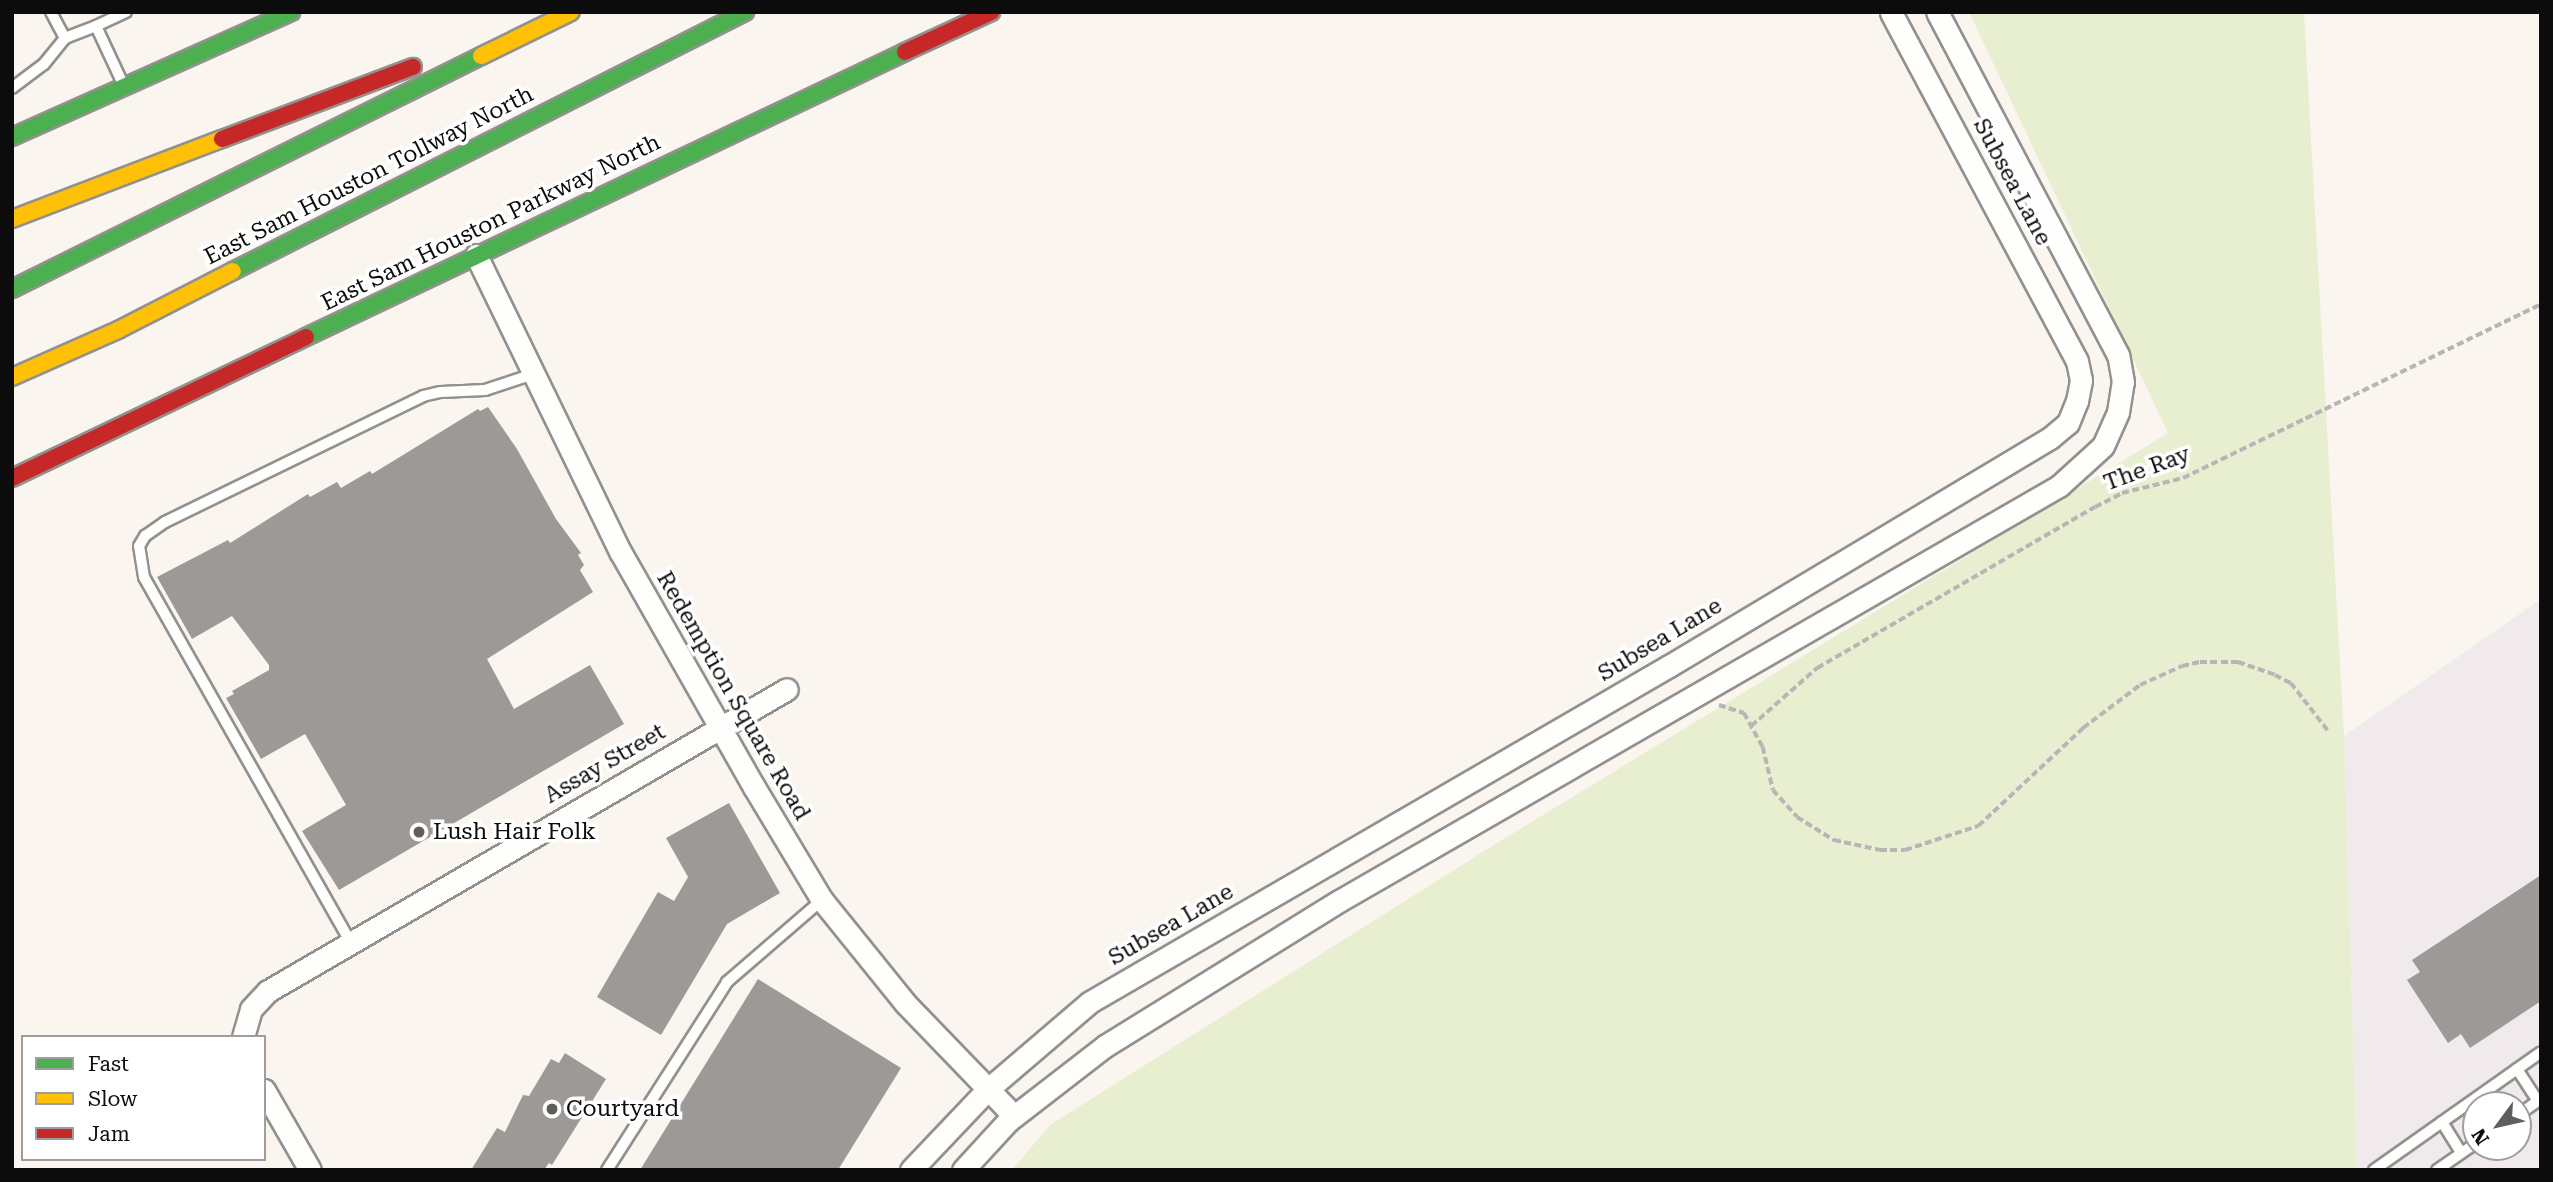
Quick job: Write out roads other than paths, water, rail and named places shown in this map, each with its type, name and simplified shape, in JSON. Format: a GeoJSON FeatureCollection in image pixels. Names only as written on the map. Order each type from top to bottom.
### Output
{"type":"FeatureCollection","features":[{"type":"Feature","properties":{"kind":"main road"},"geometry":{"type":"LineString","coordinates":[[12,137],[292,12]]}},
{"type":"Feature","properties":{"kind":"main road"},"geometry":{"type":"LineString","coordinates":[[12,219],[558,12]]}},
{"type":"Feature","properties":{"kind":"main road"},"geometry":{"type":"LineString","coordinates":[[12,289],[571,12]]}},
{"type":"Feature","properties":{"kind":"main road","name":"East Sam Houston Tollway North"},"geometry":{"type":"LineString","coordinates":[[12,377],[118,330],[744,12]]}},
{"type":"Feature","properties":{"kind":"main road","name":"East Sam Houston Parkway North"},"geometry":{"type":"LineString","coordinates":[[12,478],[991,12]]}},
{"type":"Feature","properties":{"kind":"main road"},"geometry":{"type":"LineString","coordinates":[[33,386],[118,330]]}},
{"type":"Feature","properties":{"kind":"street","name":"Subsea Lane"},"geometry":{"type":"LineString","coordinates":[[911,1170],[987,1090],[1090,1002],[1669,666],[2050,438],[2068,423],[2079,390],[2077,362],[1891,12]]}},
{"type":"Feature","properties":{"kind":"street","name":"Subsea Lane"},"geometry":{"type":"LineString","coordinates":[[963,1170],[1014,1116],[1105,1046],[1339,901],[2059,486],[2103,446],[2118,412],[2123,382],[2118,355],[1937,12]]}},
{"type":"Feature","properties":{"kind":"street","name":"Redemption Square Road"},"geometry":{"type":"LineString","coordinates":[[476,255],[603,519],[719,728],[822,900],[905,1003],[1014,1116]]}},
{"type":"Feature","properties":{"kind":"street","name":"Assay Street"},"geometry":{"type":"LineString","coordinates":[[244,1030],[260,998],[787,689]]}},
{"type":"Feature","properties":{"kind":"street"},"geometry":{"type":"LineString","coordinates":[[266,1093],[310,1170]]}},
{"type":"Feature","properties":{"kind":"lane"},"geometry":{"type":"LineString","coordinates":[[51,12],[65,38]]}},
{"type":"Feature","properties":{"kind":"lane"},"geometry":{"type":"LineString","coordinates":[[12,88],[44,64],[65,38],[121,13]]}},
{"type":"Feature","properties":{"kind":"lane"},"geometry":{"type":"LineString","coordinates":[[96,26],[124,87]]}},
{"type":"Feature","properties":{"kind":"lane"},"geometry":{"type":"LineString","coordinates":[[351,943],[144,577],[139,546],[145,536],[165,522],[423,396],[441,392],[485,390],[533,374]]}},
{"type":"Feature","properties":{"kind":"lane"},"geometry":{"type":"LineString","coordinates":[[607,1170],[727,982],[822,900]]}},
{"type":"Feature","properties":{"kind":"lane"},"geometry":{"type":"LineString","coordinates":[[2374,1170],[2541,1052]]}},
{"type":"Feature","properties":{"kind":"lane"},"geometry":{"type":"LineString","coordinates":[[2517,1069],[2539,1100]]}},
{"type":"Feature","properties":{"kind":"lane"},"geometry":{"type":"LineString","coordinates":[[2437,1170],[2461,1153],[2442,1122]]}},
{"type":"Feature","properties":{"kind":"place","name":"Lush Hair Folk"},"geometry":{"type":"Point","coordinates":[419,832]}},
{"type":"Feature","properties":{"kind":"place","name":"Courtyard"},"geometry":{"type":"Point","coordinates":[552,1109]}}]}
